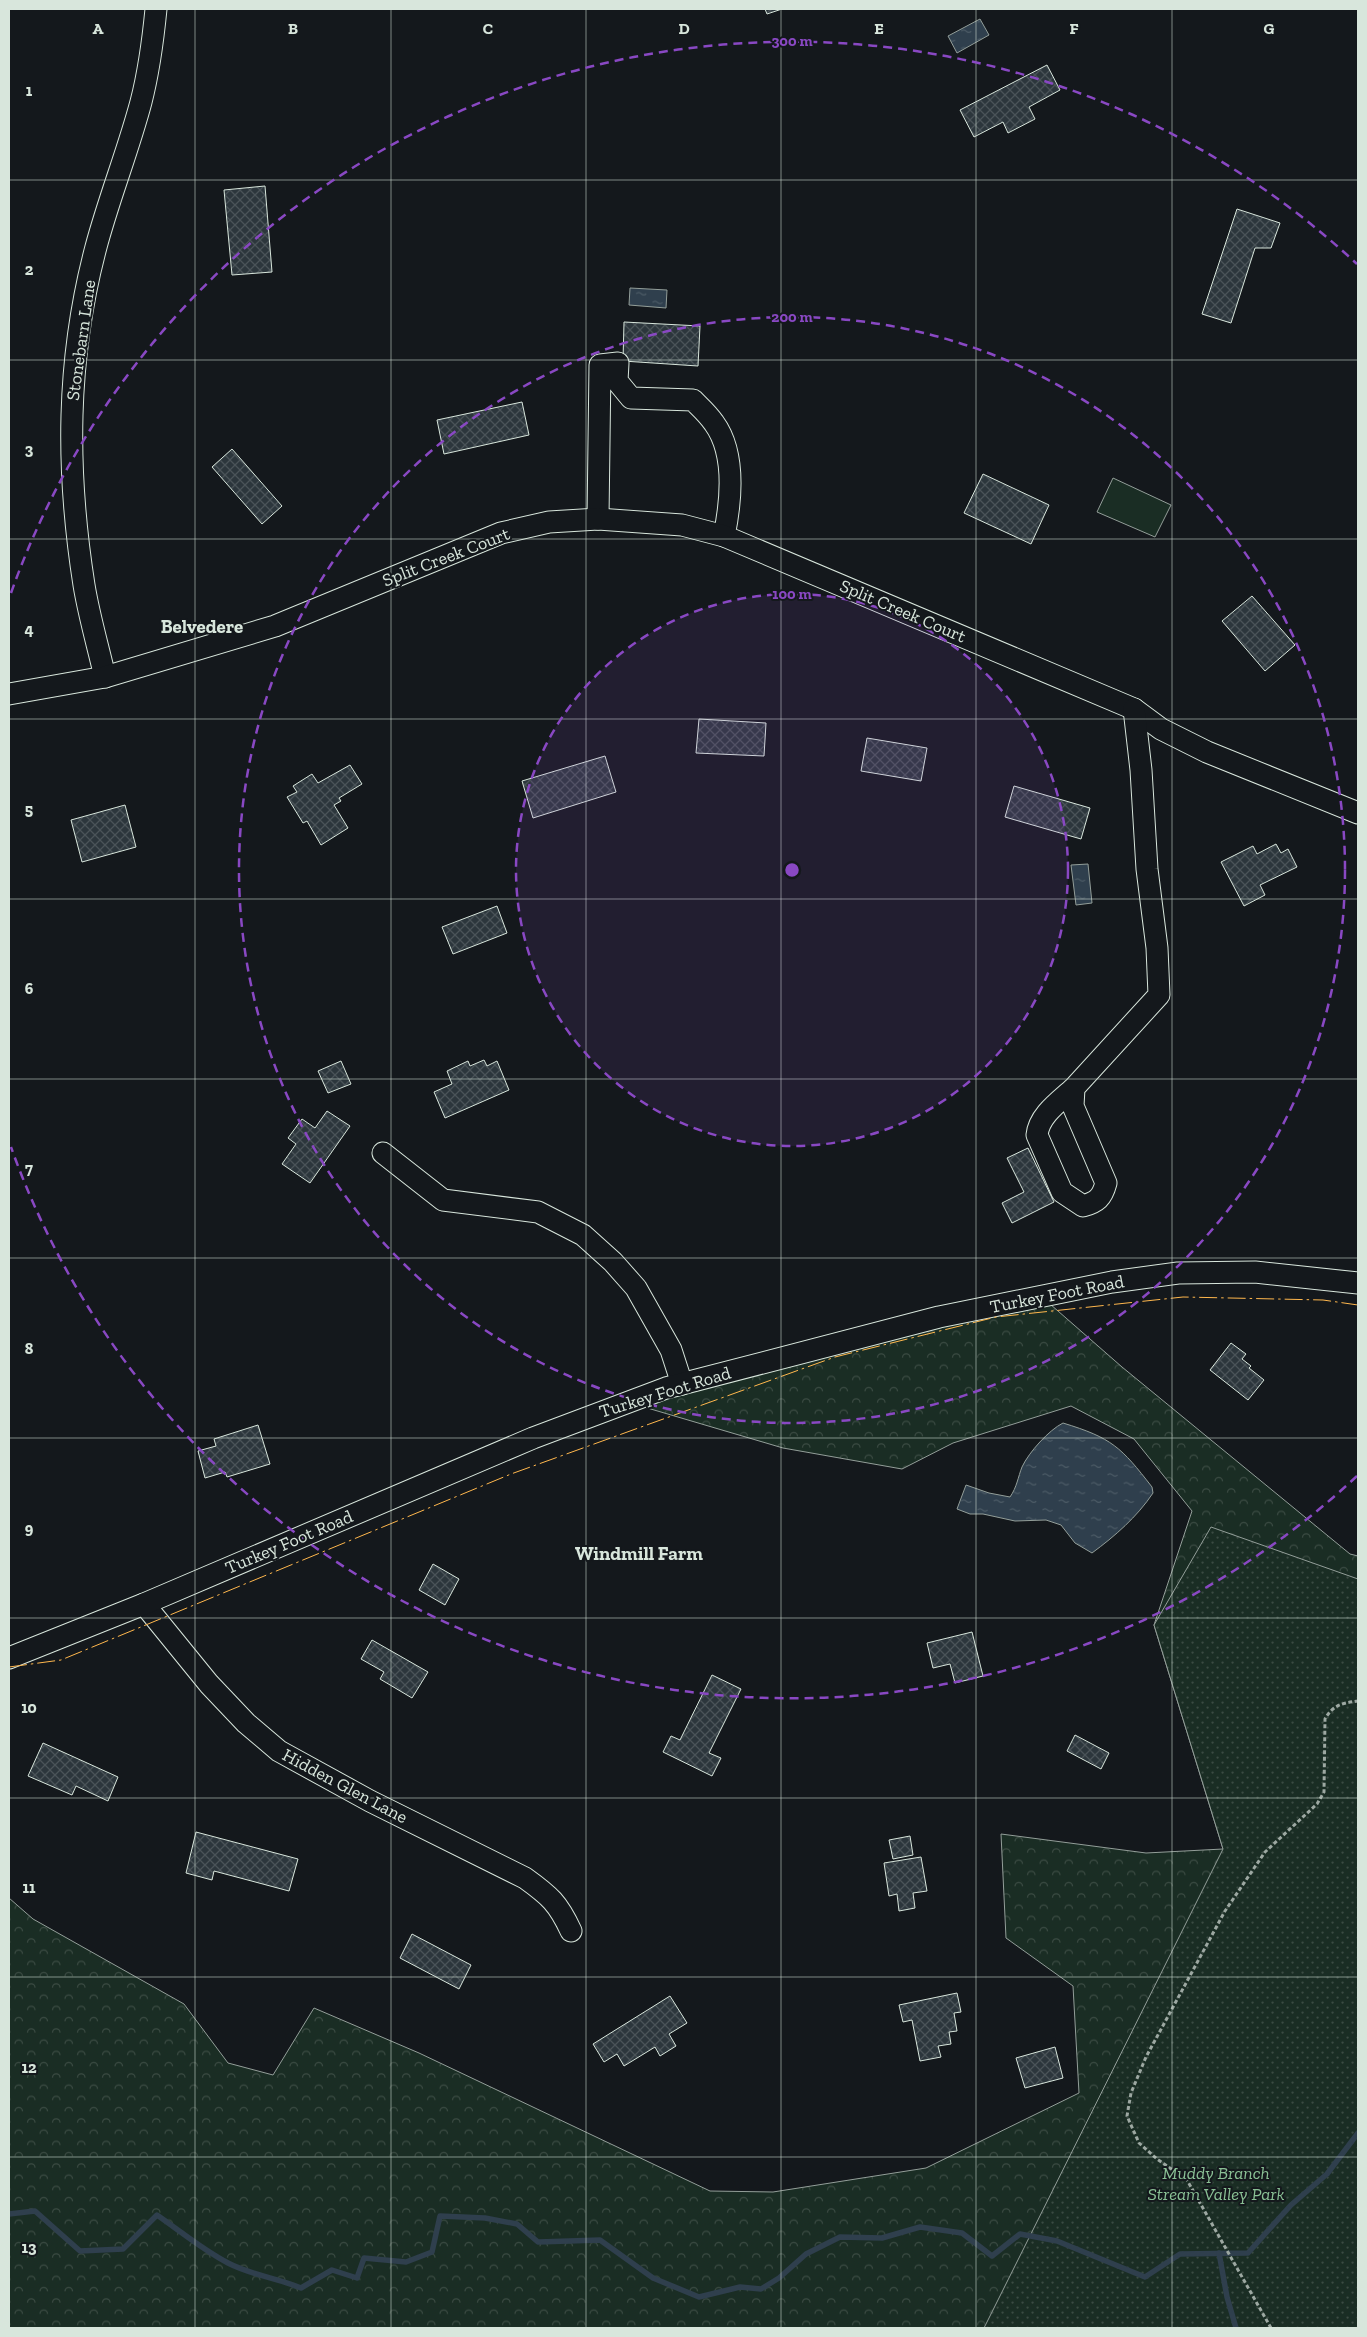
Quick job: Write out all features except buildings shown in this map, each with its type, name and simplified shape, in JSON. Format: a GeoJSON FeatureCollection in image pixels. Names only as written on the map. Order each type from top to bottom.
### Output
{"type":"FeatureCollection","features":[{"type":"Feature","properties":{"kind":"street","name":"Stonebarn Lane"},"geometry":{"type":"LineString","coordinates":[[105,677],[84,587],[75,521],[70,456],[73,375],[81,314],[96,247],[141,102],[152,48],[156,9]]}},
{"type":"Feature","properties":{"kind":"street"},"geometry":{"type":"LineString","coordinates":[[598,519],[600,365],[618,363],[617,380],[631,398],[693,400],[714,423],[724,445],[730,480],[729,510],[724,536]]}},
{"type":"Feature","properties":{"kind":"street","name":"Split Creek Court"},"geometry":{"type":"LineString","coordinates":[[9,694],[105,677],[275,626],[501,533],[549,522],[598,519],[682,525],[724,536],[1134,708],[1161,730],[1207,752],[1358,813]]}},
{"type":"Feature","properties":{"kind":"street"},"geometry":{"type":"LineString","coordinates":[[1074,1088],[1073,1106],[1106,1183],[1103,1194],[1096,1202],[1083,1206],[1062,1192],[1038,1135],[1038,1126],[1159,995],[1157,948],[1147,869],[1142,770],[1134,708]]}},
{"type":"Feature","properties":{"kind":"street"},"geometry":{"type":"LineString","coordinates":[[383,1153],[443,1200],[538,1212],[583,1235],[613,1262],[636,1288],[671,1350],[682,1384]]}},
{"type":"Feature","properties":{"kind":"street","name":"Turkey Foot Road"},"geometry":{"type":"LineString","coordinates":[[9,1658],[144,1604],[533,1438],[627,1402],[682,1384],[939,1317],[1112,1282],[1178,1273],[1254,1272],[1358,1283]]}},
{"type":"Feature","properties":{"kind":"street","name":"Hidden Glen Lane"},"geometry":{"type":"LineString","coordinates":[[144,1604],[209,1684],[246,1723],[279,1751],[370,1801],[525,1878],[548,1895],[561,1911],[571,1931]]}},
{"type":"Feature","properties":{"kind":"path"},"geometry":{"type":"LineString","coordinates":[[1271,2328],[1187,2180],[1157,2160],[1139,2143],[1127,2116],[1131,2093],[1146,2057],[1225,1911],[1265,1852],[1316,1804],[1324,1792],[1325,1719],[1331,1708],[1339,1704],[1358,1701]]}},
{"type":"Feature","properties":{"kind":"green space"},"geometry":{"type":"Polygon","coordinates":[[[1113,478],[1171,505],[1155,537],[1097,512],[1113,478]]]}},
{"type":"Feature","properties":{"kind":"green space"},"geometry":{"type":"Polygon","coordinates":[[[1042,1297],[1122,1367],[1350,1554],[1358,1556],[1358,2328],[9,2328],[9,1898],[33,1919],[184,2004],[228,2063],[273,2075],[314,2008],[419,2053],[710,2191],[773,2192],[926,2168],[1079,2093],[1073,1986],[1006,1938],[1001,1834],[1146,1853],[1223,1849],[1154,1625],[1192,1511],[1134,1439],[1071,1406],[953,1443],[902,1469],[783,1448],[627,1402],[1042,1297]]]}},
{"type":"Feature","properties":{"kind":"green space","name":"Muddy Branch Stream Valley Park"},"geometry":{"type":"Polygon","coordinates":[[[1211,1527],[1358,1579],[1358,2328],[984,2328],[1223,1849],[1154,1625],[1211,1527]]]}},
{"type":"Feature","properties":{"kind":"water"},"geometry":{"type":"Polygon","coordinates":[[[980,19],[989,35],[957,53],[948,36],[980,19]]]}},
{"type":"Feature","properties":{"kind":"water"},"geometry":{"type":"Polygon","coordinates":[[[630,288],[667,290],[666,308],[629,305],[630,288]]]}},
{"type":"Feature","properties":{"kind":"water"},"geometry":{"type":"Polygon","coordinates":[[[1088,864],[1092,903],[1076,905],[1071,865],[1088,864]]]}},
{"type":"Feature","properties":{"kind":"water"},"geometry":{"type":"Polygon","coordinates":[[[1063,1423],[1105,1439],[1132,1462],[1152,1487],[1153,1493],[1140,1510],[1109,1540],[1092,1553],[1075,1543],[1061,1525],[1046,1520],[1015,1521],[983,1514],[970,1514],[957,1509],[966,1485],[989,1493],[1010,1497],[1029,1455],[1046,1436],[1063,1423]]]}},
{"type":"Feature","properties":{"kind":"waterway"},"geometry":{"type":"LineString","coordinates":[[9,2214],[35,2211],[80,2251],[123,2249],[157,2215],[228,2263],[246,2271],[301,2288],[332,2270],[357,2278],[364,2258],[406,2262],[432,2252],[440,2216],[485,2218],[517,2224],[538,2242],[600,2240],[653,2278],[699,2297],[740,2287],[761,2289],[779,2278],[806,2254],[840,2237],[882,2238],[920,2227],[962,2233],[992,2256],[1020,2234],[1057,2241],[1145,2277],[1180,2254],[1248,2253],[1291,2205],[1327,2174],[1358,2133]]}},
{"type":"Feature","properties":{"kind":"waterway"},"geometry":{"type":"LineString","coordinates":[[1219,2253],[1227,2297],[1236,2328]]}},
{"type":"Feature","properties":{"kind":"power"},"geometry":{"type":"LineString","coordinates":[[9,1667],[61,1660],[511,1474],[835,1357],[996,1317],[1183,1297],[1323,1300],[1358,1305]]}},
{"type":"Feature","properties":{"kind":"district","name":"Belvedere"},"geometry":{"type":"Point","coordinates":[202,626]}},
{"type":"Feature","properties":{"kind":"district","name":"Windmill Farm"},"geometry":{"type":"Point","coordinates":[639,1553]}}]}
